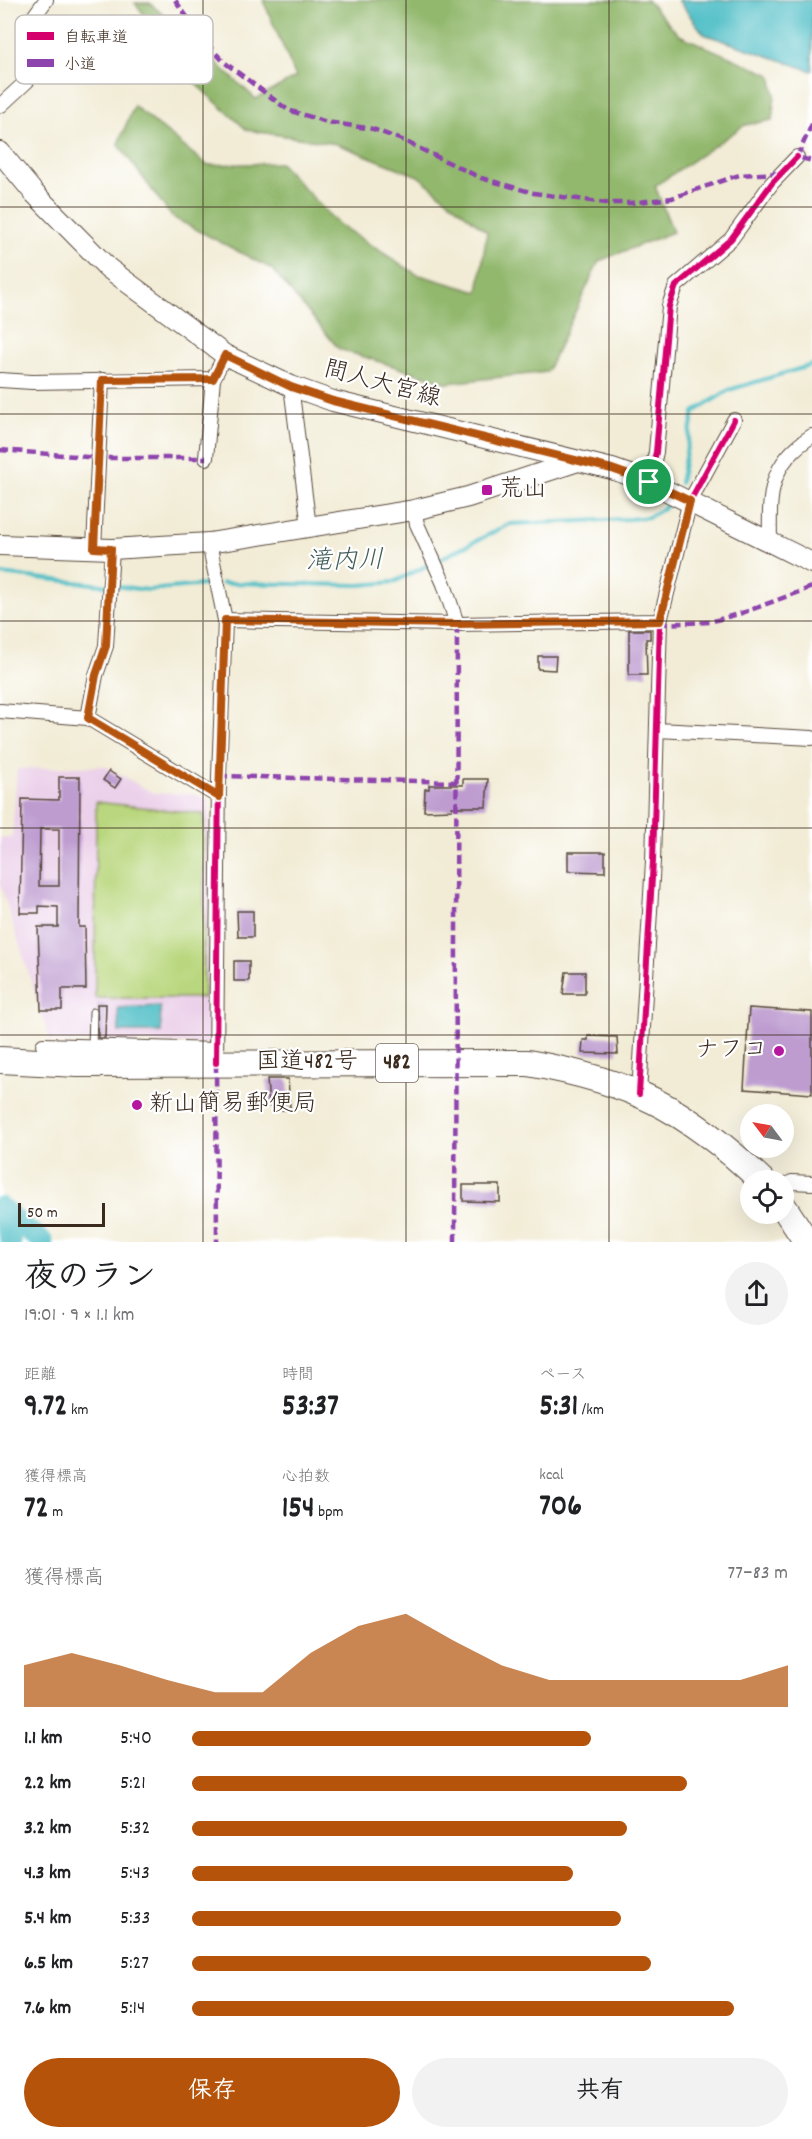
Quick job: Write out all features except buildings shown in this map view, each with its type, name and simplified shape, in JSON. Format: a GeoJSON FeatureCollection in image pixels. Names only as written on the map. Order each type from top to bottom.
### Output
{"type":"FeatureCollection","features":[{"type":"Feature","properties":{"kind":"highway","name":"国道482号"},"geometry":{"type":"LineString","coordinates":[[0,1060],[78,1064],[216,1057],[528,1063],[577,1072],[639,1094],[690,1120],[750,1170]]}},
{"type":"Feature","properties":{"kind":"highway"},"geometry":{"type":"LineString","coordinates":[[794,1222],[807,1242]]}},
{"type":"Feature","properties":{"kind":"main road","name":"間人大宮線"},"geometry":{"type":"LineString","coordinates":[[0,152],[34,193],[108,268],[225,355],[291,387],[333,401],[578,461],[649,482],[812,563]]}},
{"type":"Feature","properties":{"kind":"main road"},"geometry":{"type":"LineString","coordinates":[[0,546],[103,549],[209,543],[414,510],[468,497],[578,461]]}},
{"type":"Feature","properties":{"kind":"street"},"geometry":{"type":"LineString","coordinates":[[35,15],[46,0]]}},
{"type":"Feature","properties":{"kind":"street"},"geometry":{"type":"LineString","coordinates":[[0,106],[24,84]]}},
{"type":"Feature","properties":{"kind":"street"},"geometry":{"type":"LineString","coordinates":[[649,482],[656,452],[669,306],[676,286],[731,239],[772,183],[797,158]]}},
{"type":"Feature","properties":{"kind":"street"},"geometry":{"type":"LineString","coordinates":[[206,458],[213,379],[225,355]]}},
{"type":"Feature","properties":{"kind":"street"},"geometry":{"type":"LineString","coordinates":[[0,380],[213,379]]}},
{"type":"Feature","properties":{"kind":"street"},"geometry":{"type":"LineString","coordinates":[[88,718],[96,675],[106,646],[102,380]]}},
{"type":"Feature","properties":{"kind":"street"},"geometry":{"type":"LineString","coordinates":[[291,387],[309,527]]}},
{"type":"Feature","properties":{"kind":"street"},"geometry":{"type":"LineString","coordinates":[[639,1094],[658,730],[660,621],[690,501],[734,420]]}},
{"type":"Feature","properties":{"kind":"street"},"geometry":{"type":"LineString","coordinates":[[770,541],[769,503],[776,471],[812,436]]}},
{"type":"Feature","properties":{"kind":"street"},"geometry":{"type":"LineString","coordinates":[[414,510],[417,524],[444,584],[458,624]]}},
{"type":"Feature","properties":{"kind":"street"},"geometry":{"type":"LineString","coordinates":[[44,1045],[216,1057],[219,797],[225,620],[209,543]]}},
{"type":"Feature","properties":{"kind":"street"},"geometry":{"type":"LineString","coordinates":[[225,620],[458,624],[660,621]]}},
{"type":"Feature","properties":{"kind":"street"},"geometry":{"type":"LineString","coordinates":[[0,711],[88,718],[219,797]]}},
{"type":"Feature","properties":{"kind":"street"},"geometry":{"type":"LineString","coordinates":[[658,730],[812,738]]}},
{"type":"Feature","properties":{"kind":"street"},"geometry":{"type":"LineString","coordinates":[[794,1182],[812,1183]]}},
{"type":"Feature","properties":{"kind":"lane"},"geometry":{"type":"LineString","coordinates":[[92,1047],[93,1012]]}},
{"type":"Feature","properties":{"kind":"shaded area"},"geometry":{"type":"Polygon","coordinates":[[[105,766],[153,793],[195,794],[209,801],[209,1044],[50,1041],[0,883],[0,838],[12,838],[17,769],[105,766]]]}},
{"type":"Feature","properties":{"kind":"green space"},"geometry":{"type":"Polygon","coordinates":[[[263,0],[647,0],[679,35],[771,75],[775,95],[772,120],[745,125],[655,186],[673,232],[599,261],[547,372],[447,383],[339,349],[272,269],[172,217],[118,144],[134,106],[207,165],[280,163],[338,224],[416,274],[478,292],[487,232],[418,176],[337,144],[247,130],[197,84],[213,84],[213,60],[256,99],[296,77],[263,0]]]}},
{"type":"Feature","properties":{"kind":"green space"},"geometry":{"type":"Polygon","coordinates":[[[135,3],[150,3],[163,15],[144,15],[135,3]]]}},
{"type":"Feature","properties":{"kind":"green space"},"geometry":{"type":"Polygon","coordinates":[[[96,802],[204,814],[204,998],[95,998],[96,802]]]}},
{"type":"Feature","properties":{"kind":"water"},"geometry":{"type":"Polygon","coordinates":[[[678,0],[812,0],[812,71],[704,34],[678,0]]]}},
{"type":"Feature","properties":{"kind":"water"},"geometry":{"type":"Polygon","coordinates":[[[160,1006],[161,1032],[119,1032],[118,1008],[160,1006]]]}},
{"type":"Feature","properties":{"kind":"waterway","name":"滝内川"},"geometry":{"type":"LineString","coordinates":[[680,483],[694,412],[729,390],[812,365]]}},
{"type":"Feature","properties":{"kind":"waterway","name":"滝内川"},"geometry":{"type":"LineString","coordinates":[[222,583],[360,585],[394,582],[510,524],[649,517],[673,502]]}},
{"type":"Feature","properties":{"kind":"waterway","name":"滝内川"},"geometry":{"type":"LineString","coordinates":[[0,574],[149,590],[214,584]]}},
{"type":"Feature","properties":{"kind":"waterway"},"geometry":{"type":"LineString","coordinates":[[0,1207],[43,1242]]}},
{"type":"Feature","properties":{"kind":"waterway"},"geometry":{"type":"LineString","coordinates":[[0,1209],[11,1242]]}},
{"type":"Feature","properties":{"kind":"marked path"},"geometry":{"type":"LineString","coordinates":[[175,0],[186,15]]}},
{"type":"Feature","properties":{"kind":"marked path"},"geometry":{"type":"LineString","coordinates":[[213,50],[224,62],[288,110],[327,122],[373,129],[402,140],[481,178],[534,193],[606,203],[630,203],[672,198],[739,175],[780,173]]}},
{"type":"Feature","properties":{"kind":"marked path"},"geometry":{"type":"LineString","coordinates":[[812,124],[797,157],[812,161]]}},
{"type":"Feature","properties":{"kind":"marked path"},"geometry":{"type":"LineString","coordinates":[[0,450],[100,458],[206,458]]}},
{"type":"Feature","properties":{"kind":"marked path"},"geometry":{"type":"LineString","coordinates":[[660,624],[710,622],[745,612],[812,587]]}},
{"type":"Feature","properties":{"kind":"marked path"},"geometry":{"type":"LineString","coordinates":[[455,1242],[457,624]]}},
{"type":"Feature","properties":{"kind":"marked path"},"geometry":{"type":"LineString","coordinates":[[219,776],[458,782]]}},
{"type":"Feature","properties":{"kind":"marked path"},"geometry":{"type":"LineString","coordinates":[[216,1063],[217,1242]]}},
{"type":"Feature","properties":{"kind":"cycle path"},"geometry":{"type":"LineString","coordinates":[[649,482],[656,452],[669,306],[676,286],[731,239],[772,183],[797,157]]}},
{"type":"Feature","properties":{"kind":"cycle path"},"geometry":{"type":"LineString","coordinates":[[216,1063],[219,776],[225,620],[457,624],[660,621],[690,501],[734,420]]}},
{"type":"Feature","properties":{"kind":"cycle path"},"geometry":{"type":"LineString","coordinates":[[639,1094],[653,861],[660,621]]}},
{"type":"Feature","properties":{"kind":"place","name":"荒山"},"geometry":{"type":"Point","coordinates":[487,490]}},
{"type":"Feature","properties":{"kind":"place","name":"ナフコ"},"geometry":{"type":"Point","coordinates":[779,1051]}},
{"type":"Feature","properties":{"kind":"place","name":"新山簡易郵便局"},"geometry":{"type":"Point","coordinates":[137,1105]}},
{"type":"Feature","properties":{"kind":"route"},"geometry":{"type":"LineString","coordinates":[[225,355],[291,387],[333,401],[612,469],[649,482],[690,501],[660,621],[458,624],[225,620],[219,797],[88,718],[96,675],[106,646],[111,549],[94,548],[102,380],[213,379],[225,355]]}}]}
